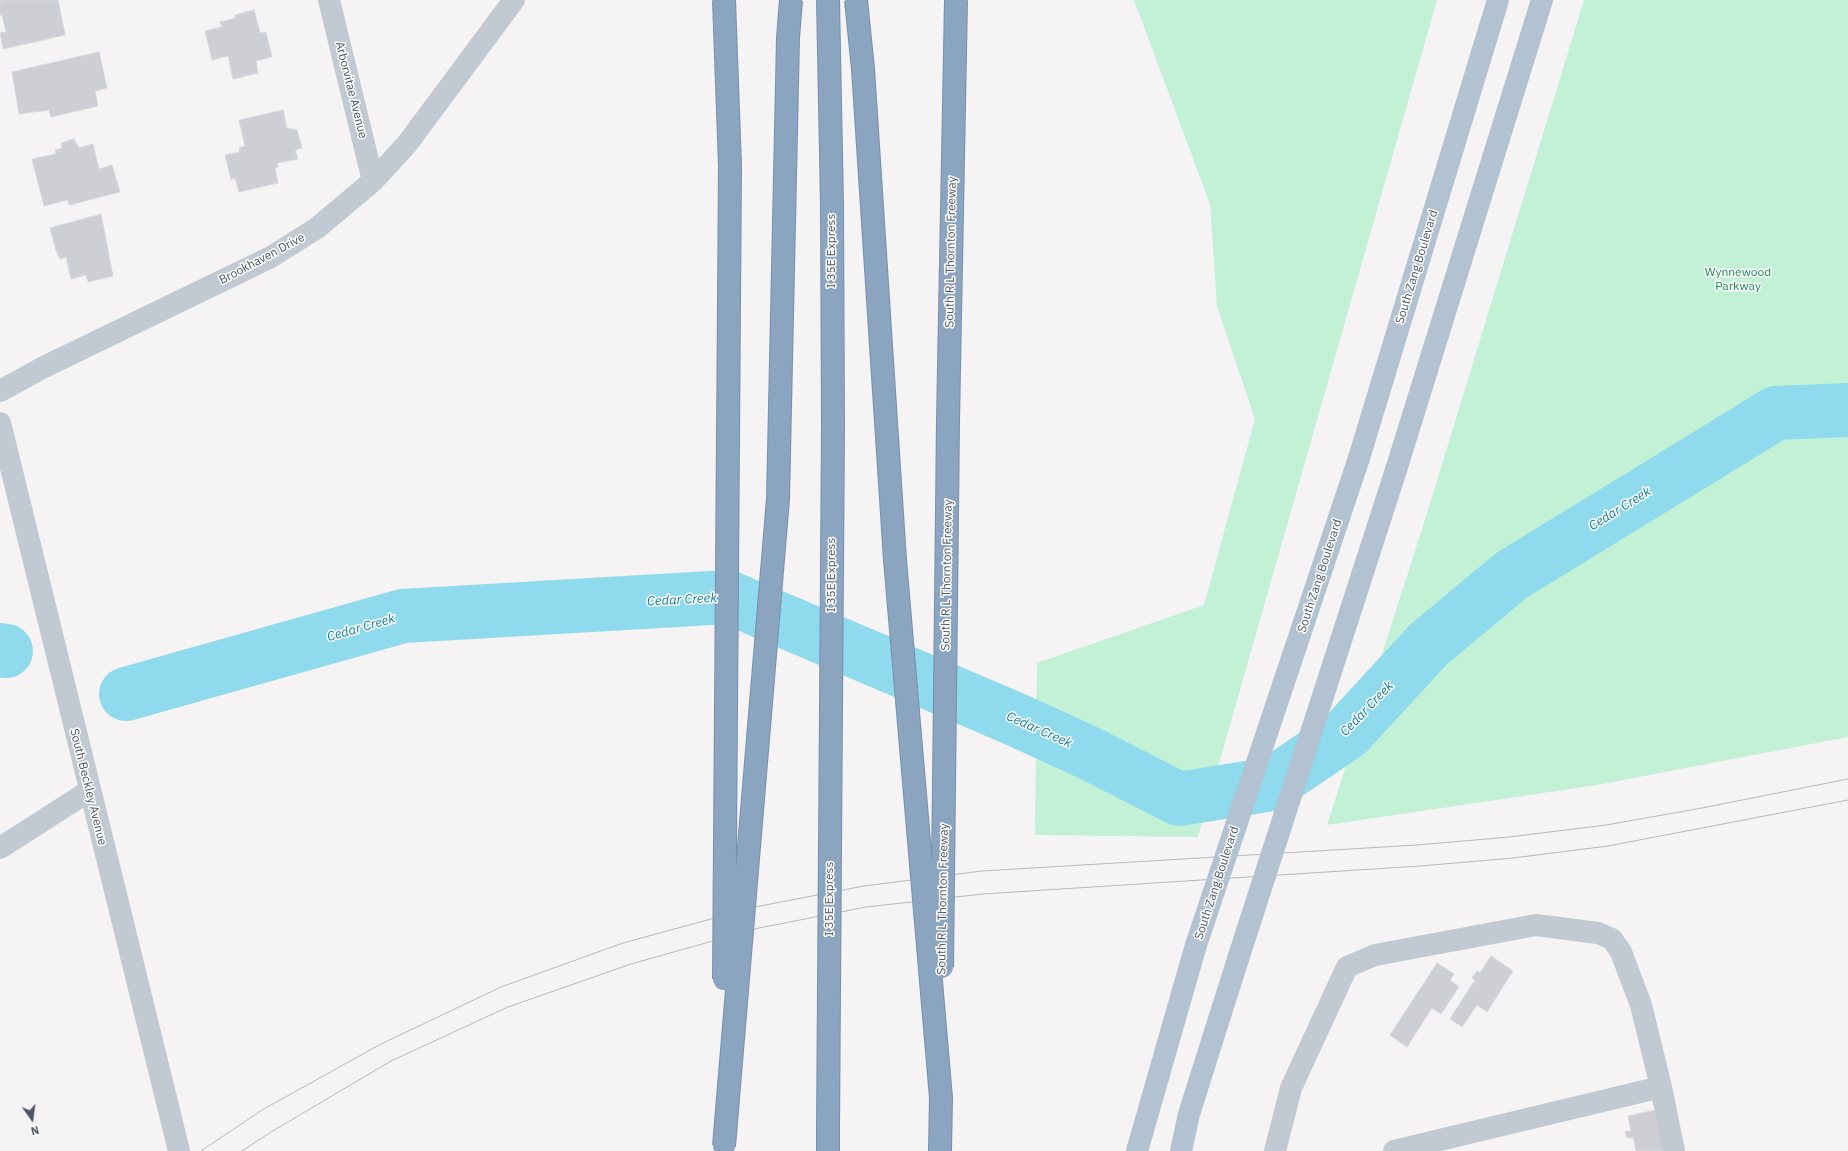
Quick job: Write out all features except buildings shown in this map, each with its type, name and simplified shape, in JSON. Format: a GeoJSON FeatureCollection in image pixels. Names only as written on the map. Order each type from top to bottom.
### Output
{"type":"FeatureCollection","features":[{"type":"Feature","properties":{"kind":"highway"},"geometry":{"type":"LineString","coordinates":[[723,1149],[730,166],[724,0]]}},
{"type":"Feature","properties":{"kind":"highway"},"geometry":{"type":"LineString","coordinates":[[723,1149],[778,499],[788,38],[791,0]]}},
{"type":"Feature","properties":{"kind":"highway","name":"I 35E Express"},"geometry":{"type":"LineString","coordinates":[[828,0],[834,425],[828,1151]]}},
{"type":"Feature","properties":{"kind":"highway"},"geometry":{"type":"LineString","coordinates":[[856,0],[864,84],[895,560],[941,1098]]}},
{"type":"Feature","properties":{"kind":"highway","name":"South R L Thornton Freeway"},"geometry":{"type":"LineString","coordinates":[[940,1151],[948,413],[956,0]]}},
{"type":"Feature","properties":{"kind":"main road","name":"South Zang Boulevard"},"geometry":{"type":"LineString","coordinates":[[1137,1151],[1196,945],[1359,458],[1498,0]]}},
{"type":"Feature","properties":{"kind":"main road"},"geometry":{"type":"LineString","coordinates":[[1181,1151],[1189,1114],[1396,470],[1542,0]]}},
{"type":"Feature","properties":{"kind":"street","name":"Arborvitae Avenue"},"geometry":{"type":"LineString","coordinates":[[329,0],[373,181]]}},
{"type":"Feature","properties":{"kind":"street","name":"Brookhaven Drive"},"geometry":{"type":"LineString","coordinates":[[0,391],[44,367],[271,257],[317,228],[373,181],[407,144],[514,0]]}},
{"type":"Feature","properties":{"kind":"street","name":"South Beckley Avenue"},"geometry":{"type":"LineString","coordinates":[[0,423],[89,791],[179,1151]]}},
{"type":"Feature","properties":{"kind":"street"},"geometry":{"type":"LineString","coordinates":[[0,848],[89,791]]}},
{"type":"Feature","properties":{"kind":"street"},"geometry":{"type":"LineString","coordinates":[[1275,1151],[1292,1088],[1347,967],[1375,955],[1536,926],[1598,933],[1612,939],[1621,952],[1641,1005],[1661,1087],[1674,1151]]}},
{"type":"Feature","properties":{"kind":"street"},"geometry":{"type":"LineString","coordinates":[[1394,1151],[1661,1087]]}},
{"type":"Feature","properties":{"kind":"green space"},"geometry":{"type":"Polygon","coordinates":[[[1134,0],[1437,0],[1198,837],[1035,835],[1037,663],[1204,605],[1255,419],[1217,306],[1210,204],[1134,0]]]}},
{"type":"Feature","properties":{"kind":"green space","name":"Wynnewood Parkway"},"geometry":{"type":"Polygon","coordinates":[[[1584,0],[1848,0],[1848,737],[1597,785],[1327,825],[1424,523],[1584,0]]]}},
{"type":"Feature","properties":{"kind":"waterway","name":"Cedar Creek"},"geometry":{"type":"LineString","coordinates":[[126,694],[403,616],[728,597],[1017,720],[1091,754],[1179,799],[1272,784],[1347,733],[1428,645],[1512,575],[1776,413],[1848,410]]}},
{"type":"Feature","properties":{"kind":"waterway","name":"Cedar Creek"},"geometry":{"type":"LineString","coordinates":[[0,650],[6,651]]}},
{"type":"Feature","properties":{"kind":"tram line"},"geometry":{"type":"LineString","coordinates":[[201,1151],[262,1110],[381,1044],[501,987],[623,943],[755,907],[864,886],[982,871],[1417,845],[1509,837],[1606,825],[1702,808],[1848,779]]}},
{"type":"Feature","properties":{"kind":"tram line"},"geometry":{"type":"LineString","coordinates":[[242,1151],[271,1132],[391,1061],[508,1007],[631,964],[759,928],[866,907],[983,894],[1420,866],[1513,858],[1608,846],[1848,800]]}}]}
